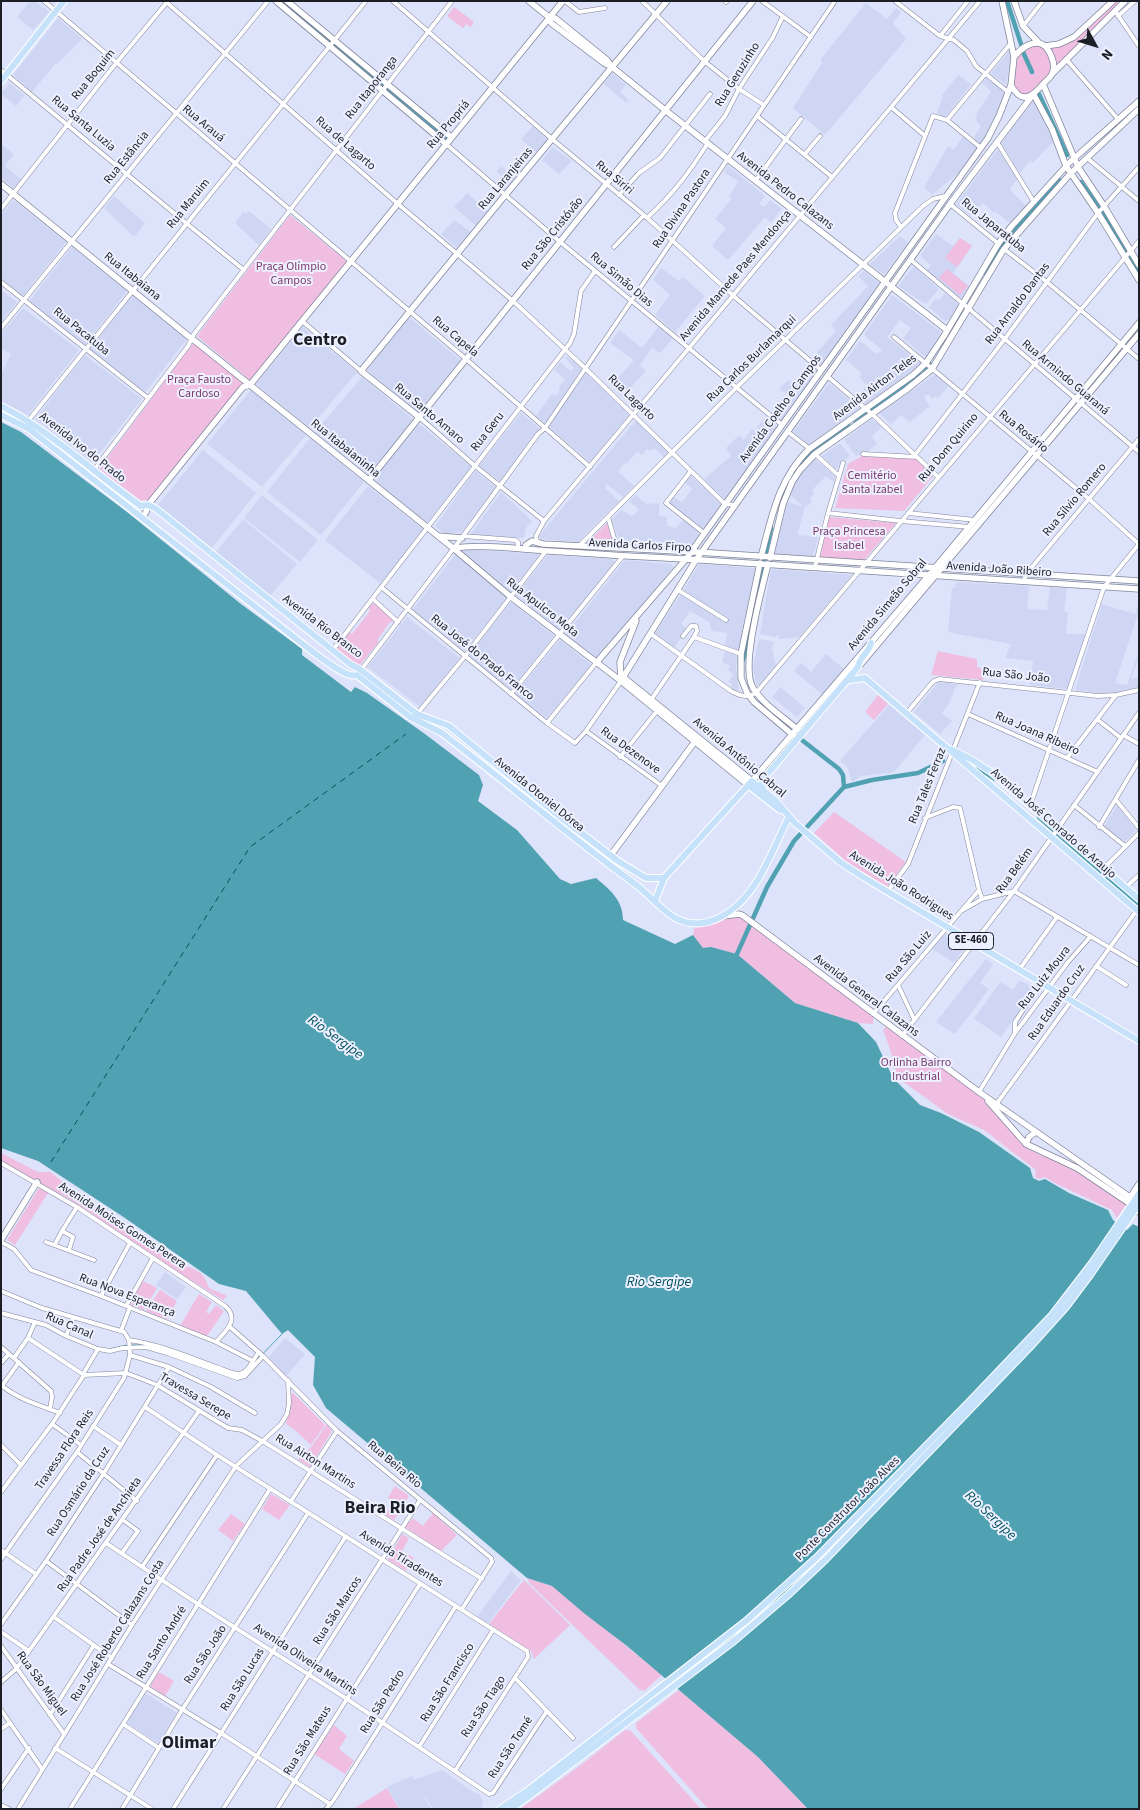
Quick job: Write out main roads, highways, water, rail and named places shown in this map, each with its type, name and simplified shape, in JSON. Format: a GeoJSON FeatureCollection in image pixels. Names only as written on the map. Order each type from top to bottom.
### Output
{"type":"FeatureCollection","features":[{"type":"Feature","properties":{"kind":"main road"},"geometry":{"type":"LineString","coordinates":[[1,81],[4,72],[64,1]]}},
{"type":"Feature","properties":{"kind":"main road"},"geometry":{"type":"LineString","coordinates":[[276,1],[332,42]]}},
{"type":"Feature","properties":{"kind":"main road"},"geometry":{"type":"LineString","coordinates":[[287,1],[385,88],[449,141]]}},
{"type":"Feature","properties":{"kind":"main road","name":"Avenida Pedro Calazans"},"geometry":{"type":"LineString","coordinates":[[529,1],[550,18],[551,23],[604,63],[612,66],[665,110],[947,330]]}},
{"type":"Feature","properties":{"kind":"main road","name":"Rua Propriá"},"geometry":{"type":"LineString","coordinates":[[250,385],[564,1]]}},
{"type":"Feature","properties":{"kind":"main road","name":"Rua Laranjeiras"},"geometry":{"type":"LineString","coordinates":[[361,371],[667,1]]}},
{"type":"Feature","properties":{"kind":"main road","name":"Rua São Cristóvão"},"geometry":{"type":"LineString","coordinates":[[368,480],[753,1]]}},
{"type":"Feature","properties":{"kind":"main road"},"geometry":{"type":"LineString","coordinates":[[1002,1],[1014,57],[1011,85],[1020,95],[1026,97],[1033,95],[1066,59],[1116,14],[1125,1]]}},
{"type":"Feature","properties":{"kind":"main road"},"geometry":{"type":"LineString","coordinates":[[1014,1],[1023,26],[1042,44],[1052,58],[1052,74]]}},
{"type":"Feature","properties":{"kind":"main road"},"geometry":{"type":"LineString","coordinates":[[1014,57],[1026,46],[1060,44],[1069,40],[1110,2]]}},
{"type":"Feature","properties":{"kind":"main road"},"geometry":{"type":"LineString","coordinates":[[1043,84],[1078,167],[1139,265]]}},
{"type":"Feature","properties":{"kind":"main road","name":"Avenida Coelho e Campos"},"geometry":{"type":"LineString","coordinates":[[596,663],[691,552],[885,282],[981,148],[994,127],[1011,85]]}},
{"type":"Feature","properties":{"kind":"main road"},"geometry":{"type":"LineString","coordinates":[[1033,95],[1052,129],[1066,166],[1098,212],[1139,280]]}},
{"type":"Feature","properties":{"kind":"main road","name":"Avenida Coelho e Campos"},"geometry":{"type":"LineString","coordinates":[[622,679],[696,560],[950,204],[1033,95]]}},
{"type":"Feature","properties":{"kind":"main road"},"geometry":{"type":"LineString","coordinates":[[1108,133],[1118,120],[1139,101]]}},
{"type":"Feature","properties":{"kind":"main road"},"geometry":{"type":"LineString","coordinates":[[1108,133],[1139,109]]}},
{"type":"Feature","properties":{"kind":"main road","name":"Avenida Airton Teles"},"geometry":{"type":"LineString","coordinates":[[797,734],[759,707],[749,696],[741,678],[741,654],[765,560],[789,489],[800,470],[815,454],[913,376],[929,366],[1001,246],[1034,202],[1074,158],[1108,133]]}},
{"type":"Feature","properties":{"kind":"main road","name":"Avenida Airton Teles"},"geometry":{"type":"LineString","coordinates":[[1001,246],[1087,158],[1108,133]]}},
{"type":"Feature","properties":{"kind":"main road","name":"Rua Itabaiana"},"geometry":{"type":"LineString","coordinates":[[1,184],[250,385]]}},
{"type":"Feature","properties":{"kind":"main road","name":"Avenida Airton Teles"},"geometry":{"type":"LineString","coordinates":[[929,366],[947,330],[966,306]]}},
{"type":"Feature","properties":{"kind":"main road","name":"Avenida Simeão Sobral"},"geometry":{"type":"LineString","coordinates":[[763,791],[762,781],[782,757],[797,734],[871,642],[974,520],[1124,347],[1139,323]]}},
{"type":"Feature","properties":{"kind":"main road","name":"Avenida Simeão Sobral"},"geometry":{"type":"LineString","coordinates":[[1124,347],[1139,334]]}},
{"type":"Feature","properties":{"kind":"main road","name":"Rua Santo Amaro"},"geometry":{"type":"LineString","coordinates":[[361,371],[419,417]]}},
{"type":"Feature","properties":{"kind":"main road"},"geometry":{"type":"LineString","coordinates":[[142,518],[148,505],[244,387],[250,385]]}},
{"type":"Feature","properties":{"kind":"main road","name":"Rua Itabaianinha"},"geometry":{"type":"LineString","coordinates":[[250,385],[438,536]]}},
{"type":"Feature","properties":{"kind":"main road","name":"Avenida Ivo do Prado"},"geometry":{"type":"LineString","coordinates":[[1,406],[28,421],[141,506],[148,505]]}},
{"type":"Feature","properties":{"kind":"main road","name":"Avenida Airton Teles"},"geometry":{"type":"LineString","coordinates":[[797,734],[756,693],[750,682],[748,658],[770,523],[783,484],[797,462],[810,449],[869,411]]}},
{"type":"Feature","properties":{"kind":"main road","name":"Avenida Ivo do Prado"},"geometry":{"type":"LineString","coordinates":[[1,415],[29,429],[142,518]]}},
{"type":"Feature","properties":{"kind":"main road","name":"Avenida Simeão Sobral"},"geometry":{"type":"LineString","coordinates":[[655,901],[660,884],[664,878],[750,783],[848,680],[982,520],[1034,453]]}},
{"type":"Feature","properties":{"kind":"main road","name":"Avenida Rio Branco"},"geometry":{"type":"LineString","coordinates":[[142,518],[302,644],[346,674],[354,676],[359,672],[155,508],[148,505]]}},
{"type":"Feature","properties":{"kind":"main road"},"geometry":{"type":"LineString","coordinates":[[438,536],[463,537]]}},
{"type":"Feature","properties":{"kind":"main road","name":"Rua Apulcro Mota"},"geometry":{"type":"LineString","coordinates":[[438,536],[559,635],[596,663],[622,679]]}},
{"type":"Feature","properties":{"kind":"main road","name":"Avenida Carlos Firpo"},"geometry":{"type":"LineString","coordinates":[[525,549],[527,543],[537,539],[543,544],[691,552],[765,560]]}},
{"type":"Feature","properties":{"kind":"main road","name":"Avenida Carlos Firpo"},"geometry":{"type":"LineString","coordinates":[[453,548],[465,546],[518,548],[696,560],[765,560]]}},
{"type":"Feature","properties":{"kind":"main road","name":"Avenida João Ribeiro"},"geometry":{"type":"LineString","coordinates":[[765,560],[862,567],[936,576],[1139,589]]}},
{"type":"Feature","properties":{"kind":"main road","name":"Avenida João Ribeiro"},"geometry":{"type":"LineString","coordinates":[[862,567],[942,568],[1139,581]]}},
{"type":"Feature","properties":{"kind":"main road"},"geometry":{"type":"LineString","coordinates":[[622,679],[620,662],[639,614]]}},
{"type":"Feature","properties":{"kind":"main road"},"geometry":{"type":"LineString","coordinates":[[858,667],[860,659],[869,648],[871,642]]}},
{"type":"Feature","properties":{"kind":"main road","name":"Avenida Simeão Sobral"},"geometry":{"type":"LineString","coordinates":[[858,667],[865,678],[953,752]]}},
{"type":"Feature","properties":{"kind":"main road","name":"Avenida Otoniel Dórea"},"geometry":{"type":"LineString","coordinates":[[359,672],[417,714],[449,726],[560,817],[611,855],[646,878],[664,878]]}},
{"type":"Feature","properties":{"kind":"main road","name":"Avenida Otoniel Dórea"},"geometry":{"type":"LineString","coordinates":[[359,672],[410,717],[442,733],[669,914],[683,921],[695,924],[708,922],[723,916]]}},
{"type":"Feature","properties":{"kind":"main road"},"geometry":{"type":"LineString","coordinates":[[848,680],[865,678]]}},
{"type":"Feature","properties":{"kind":"main road","name":"Avenida Antônio Cabral"},"geometry":{"type":"LineString","coordinates":[[622,679],[651,700],[789,817]]}},
{"type":"Feature","properties":{"kind":"main road","name":"Avenida Antônio Cabral"},"geometry":{"type":"LineString","coordinates":[[622,679],[657,711],[697,740]]}},
{"type":"Feature","properties":{"kind":"main road"},"geometry":{"type":"LineString","coordinates":[[611,855],[697,740]]}},
{"type":"Feature","properties":{"kind":"main road","name":"Avenida José Conrado de Araujo"},"geometry":{"type":"LineString","coordinates":[[953,752],[970,758],[991,772],[1138,898]]}},
{"type":"Feature","properties":{"kind":"main road","name":"Avenida José Conrado de Araujo"},"geometry":{"type":"LineString","coordinates":[[953,752],[1138,911]]}},
{"type":"Feature","properties":{"kind":"main road","name":"Avenida Antônio Cabral"},"geometry":{"type":"LineString","coordinates":[[750,783],[775,800],[789,817]]}},
{"type":"Feature","properties":{"kind":"main road"},"geometry":{"type":"LineString","coordinates":[[723,916],[741,903],[755,885],[789,817]]}},
{"type":"Feature","properties":{"kind":"main road","name":"Avenida João Rodrigues"},"geometry":{"type":"LineString","coordinates":[[789,817],[840,862],[947,928],[974,942],[1139,1041]]}},
{"type":"Feature","properties":{"kind":"main road"},"geometry":{"type":"LineString","coordinates":[[1083,862],[1084,852]]}},
{"type":"Feature","properties":{"kind":"main road","name":"Avenida General Calazans"},"geometry":{"type":"LineString","coordinates":[[723,916],[741,915],[995,1106],[1036,1132],[1128,1199]]}},
{"type":"Feature","properties":{"kind":"main road","name":"Avenida General Calazans"},"geometry":{"type":"LineString","coordinates":[[995,1106],[1026,1144],[1068,1163],[1119,1196],[1139,1204]]}},
{"type":"Feature","properties":{"kind":"main road"},"geometry":{"type":"LineString","coordinates":[[1026,1144],[1029,1137],[1036,1132]]}},
{"type":"Feature","properties":{"kind":"main road"},"geometry":{"type":"LineString","coordinates":[[1,1241],[37,1182]]}},
{"type":"Feature","properties":{"kind":"main road"},"geometry":{"type":"LineString","coordinates":[[1139,1184],[1128,1199],[1139,1211]]}},
{"type":"Feature","properties":{"kind":"main road","name":"Ponte Construtor João Alves"},"geometry":{"type":"LineString","coordinates":[[528,1793],[746,1621],[816,1558],[964,1408],[1052,1315],[1092,1263],[1139,1194]]}},
{"type":"Feature","properties":{"kind":"main road","name":"Ponte Construtor João Alves"},"geometry":{"type":"LineString","coordinates":[[528,1793],[734,1641],[788,1595],[826,1559],[972,1409],[1066,1306],[1139,1204]]}},
{"type":"Feature","properties":{"kind":"main road"},"geometry":{"type":"LineString","coordinates":[[500,1809],[528,1793]]}},
{"type":"Feature","properties":{"kind":"main road"},"geometry":{"type":"LineString","coordinates":[[511,1809],[528,1793]]}},
{"type":"Feature","properties":{"kind":"water","name":"Rio Sergipe"},"geometry":{"type":"Polygon","coordinates":[[[1,422],[21,432],[127,512],[241,604],[302,649],[302,655],[351,692],[355,687],[367,693],[479,775],[483,785],[478,801],[517,830],[560,879],[571,884],[596,878],[611,891],[618,901],[623,920],[675,944],[693,935],[703,948],[711,947],[737,954],[795,1003],[858,1023],[876,1042],[893,1078],[920,1105],[979,1132],[1030,1168],[1033,1178],[1039,1181],[1045,1179],[1069,1193],[1108,1210],[1113,1220],[1127,1230],[1133,1224],[1139,1227],[1139,1809],[808,1809],[758,1757],[627,1646],[552,1586],[527,1578],[326,1408],[313,1385],[315,1357],[288,1330],[282,1334],[246,1291],[219,1284],[125,1218],[38,1161],[1,1148],[1,422]]]}},
{"type":"Feature","properties":{"kind":"waterway"},"geometry":{"type":"LineString","coordinates":[[282,1],[446,138]]}},
{"type":"Feature","properties":{"kind":"waterway"},"geometry":{"type":"LineString","coordinates":[[1007,1],[1022,47]]}},
{"type":"Feature","properties":{"kind":"waterway"},"geometry":{"type":"LineString","coordinates":[[1023,52],[1032,72]]}},
{"type":"Feature","properties":{"kind":"waterway"},"geometry":{"type":"LineString","coordinates":[[1039,94],[1067,155]]}},
{"type":"Feature","properties":{"kind":"waterway"},"geometry":{"type":"LineString","coordinates":[[986,273],[1006,240],[1059,180]]}},
{"type":"Feature","properties":{"kind":"waterway"},"geometry":{"type":"LineString","coordinates":[[1081,182],[1139,273]]}},
{"type":"Feature","properties":{"kind":"waterway"},"geometry":{"type":"LineString","coordinates":[[854,420],[924,373],[931,365]]}},
{"type":"Feature","properties":{"kind":"waterway"},"geometry":{"type":"LineString","coordinates":[[795,470],[809,455],[848,425]]}},
{"type":"Feature","properties":{"kind":"waterway"},"geometry":{"type":"LineString","coordinates":[[756,601],[771,528]]}},
{"type":"Feature","properties":{"kind":"waterway"},"geometry":{"type":"LineString","coordinates":[[743,660],[753,614]]}},
{"type":"Feature","properties":{"kind":"waterway"},"geometry":{"type":"LineString","coordinates":[[798,737],[839,769],[843,775],[844,787]]}},
{"type":"Feature","properties":{"kind":"waterway"},"geometry":{"type":"LineString","coordinates":[[737,954],[767,887],[794,841],[844,787],[872,780],[918,773],[943,761]]}},
{"type":"Feature","properties":{"kind":"waterway"},"geometry":{"type":"LineString","coordinates":[[977,767],[995,779]]}},
{"type":"Feature","properties":{"kind":"waterway"},"geometry":{"type":"LineString","coordinates":[[1039,817],[1139,905]]}},
{"type":"Feature","properties":{"kind":"waterway"},"geometry":{"type":"LineString","coordinates":[[255,1362],[282,1334]]}},
{"type":"Feature","properties":{"kind":"waterway"},"geometry":{"type":"LineString","coordinates":[[110,1349],[128,1345]]}},
{"type":"Feature","properties":{"kind":"waterway"},"geometry":{"type":"LineString","coordinates":[[132,1345],[143,1345]]}},
{"type":"Feature","properties":{"kind":"district","name":"Centro"},"geometry":{"type":"Point","coordinates":[320,341]}},
{"type":"Feature","properties":{"kind":"district","name":"Beira Rio"},"geometry":{"type":"Point","coordinates":[380,1509]}},
{"type":"Feature","properties":{"kind":"district","name":"Olimar"},"geometry":{"type":"Point","coordinates":[189,1744]}},
{"type":"Feature","properties":{"kind":"park label","name":"Praça Olímpio Campos"},"geometry":{"type":"Point","coordinates":[291,274]}},
{"type":"Feature","properties":{"kind":"park label","name":"Praça Fausto Cardoso"},"geometry":{"type":"Point","coordinates":[199,387]}},
{"type":"Feature","properties":{"kind":"park label","name":"Cemitério Santa Izabel"},"geometry":{"type":"Point","coordinates":[872,483]}},
{"type":"Feature","properties":{"kind":"park label","name":"Praça Princesa Isabel"},"geometry":{"type":"Point","coordinates":[849,539]}},
{"type":"Feature","properties":{"kind":"park label","name":"Orlinha Bairro Industrial"},"geometry":{"type":"Point","coordinates":[916,1070]}}]}
